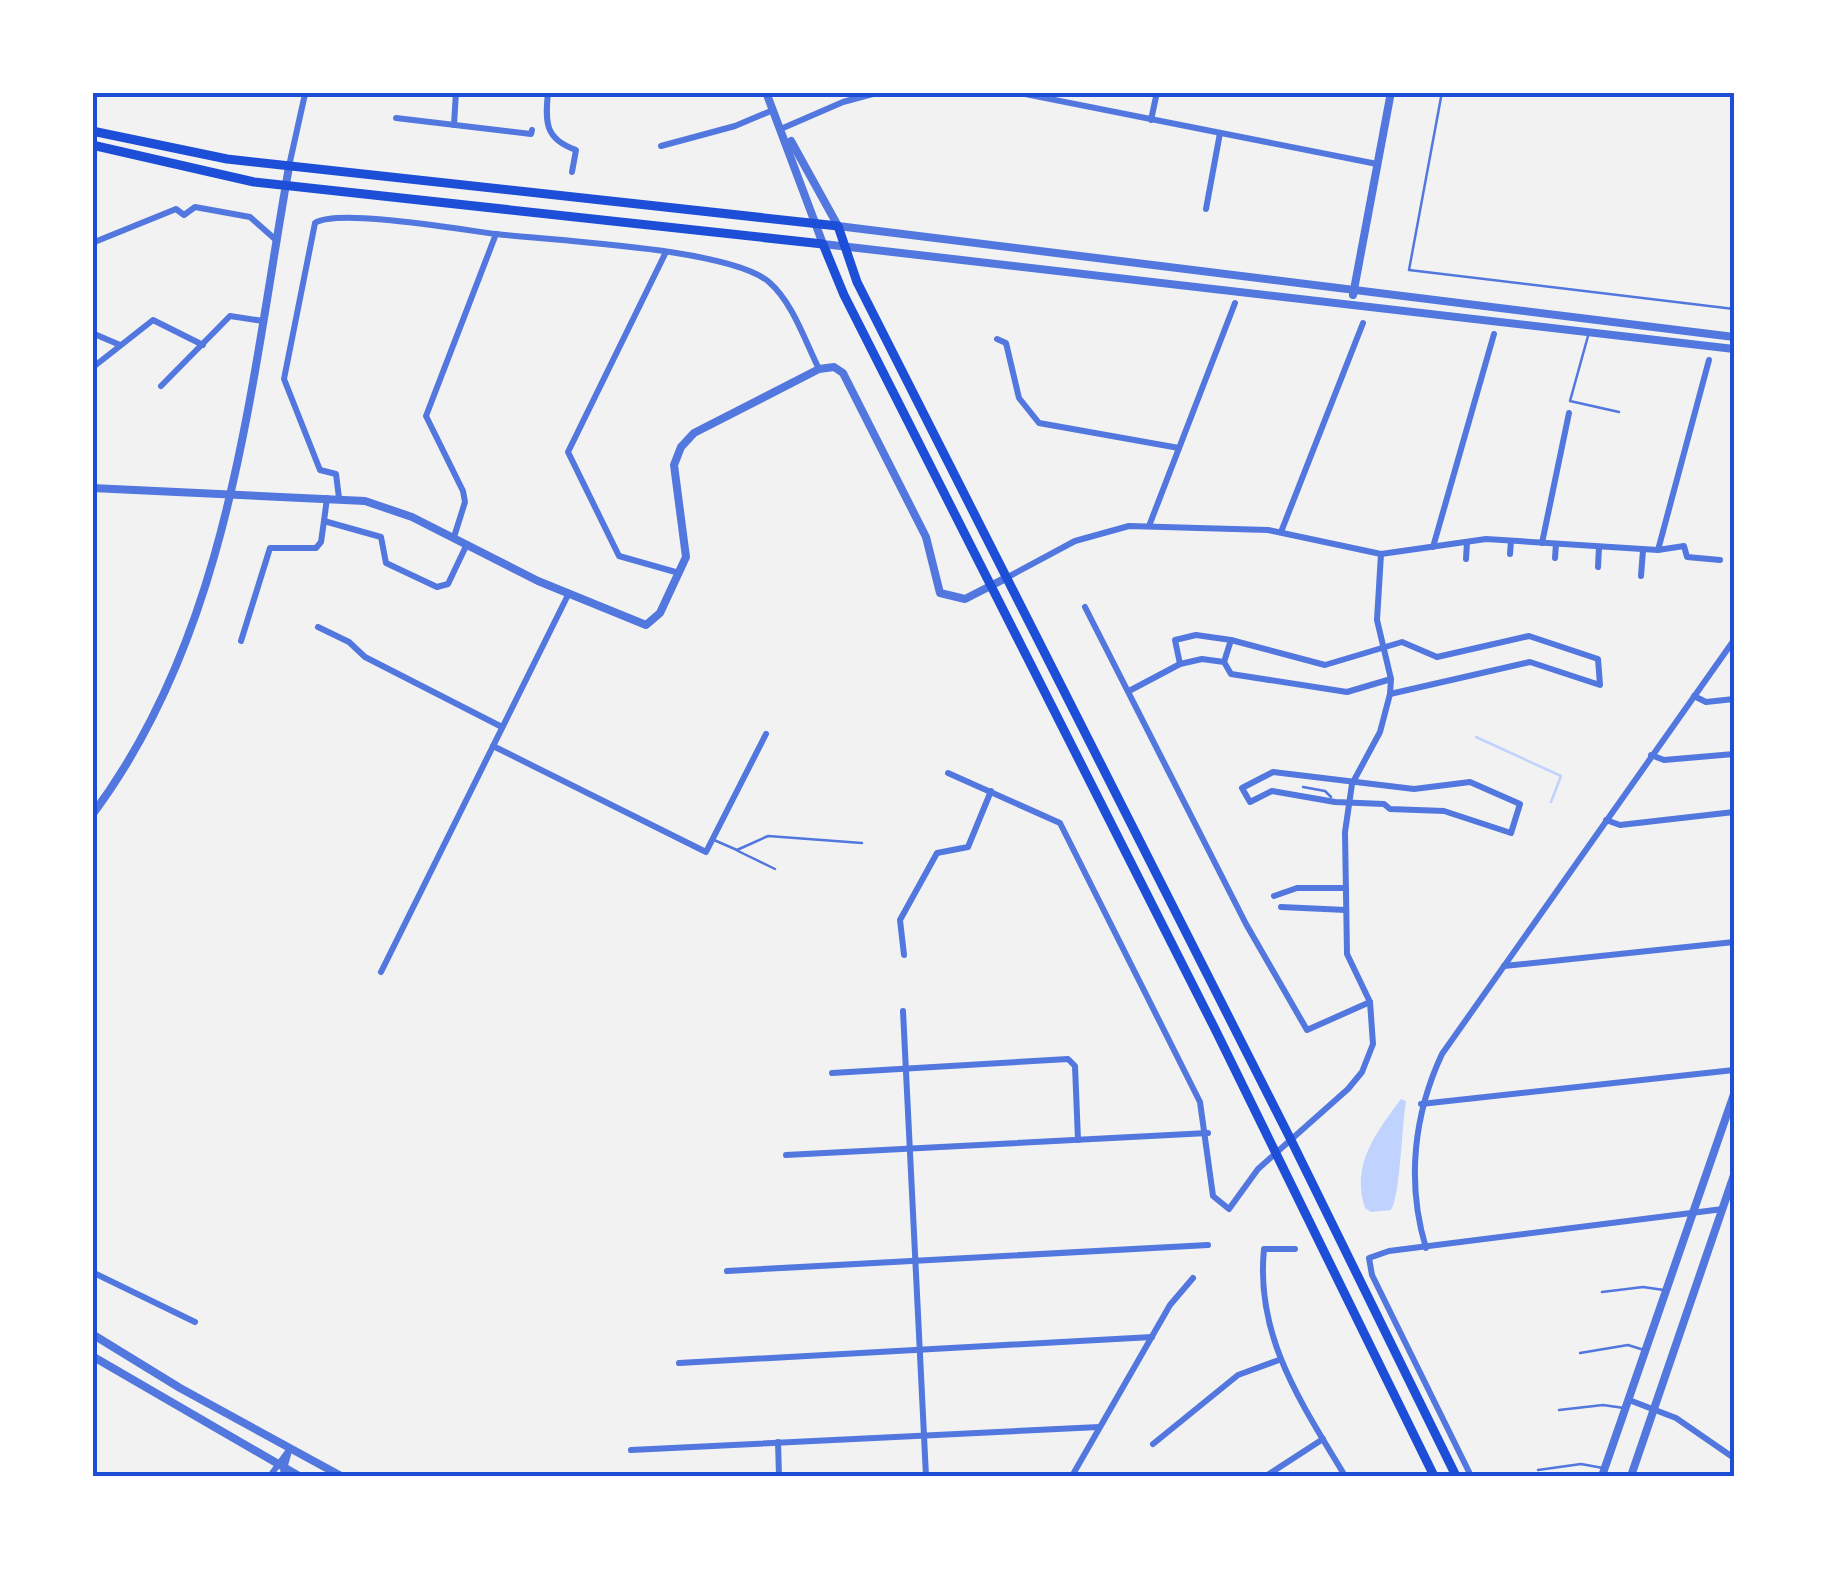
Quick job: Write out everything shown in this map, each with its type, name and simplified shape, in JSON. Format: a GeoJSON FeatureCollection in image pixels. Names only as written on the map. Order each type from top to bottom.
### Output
{"type":"FeatureCollection","features":[{"type":"Feature","properties":{"kind":"main road"},"geometry":{"type":"LineString","coordinates":[[92,131],[185,152],[289,166],[838,226],[857,282],[1292,1140],[1456,1476]]}},
{"type":"Feature","properties":{"kind":"main road"},"geometry":{"type":"LineString","coordinates":[[92,145],[182,168],[286,186],[824,244],[844,295],[1276,1153],[1434,1476]]}},
{"type":"Feature","properties":{"kind":"street"},"geometry":{"type":"LineString","coordinates":[[92,815],[129,762],[164,696],[193,620],[230,493],[302,93],[335,92]]}},
{"type":"Feature","properties":{"kind":"street"},"geometry":{"type":"LineString","coordinates":[[454,125],[456,92]]}},
{"type":"Feature","properties":{"kind":"street"},"geometry":{"type":"LineString","coordinates":[[548,92],[546,126],[555,141],[576,150],[572,172]]}},
{"type":"Feature","properties":{"kind":"street"},"geometry":{"type":"LineString","coordinates":[[766,92],[838,226],[1734,337]]}},
{"type":"Feature","properties":{"kind":"street"},"geometry":{"type":"LineString","coordinates":[[783,128],[843,102],[880,92]]}},
{"type":"Feature","properties":{"kind":"street"},"geometry":{"type":"LineString","coordinates":[[1015,92],[1377,164]]}},
{"type":"Feature","properties":{"kind":"street"},"geometry":{"type":"LineString","coordinates":[[1152,120],[1156,92]]}},
{"type":"Feature","properties":{"kind":"street"},"geometry":{"type":"LineString","coordinates":[[1352,304],[1391,92]]}},
{"type":"Feature","properties":{"kind":"street"},"geometry":{"type":"LineString","coordinates":[[661,146],[735,126],[774,110]]}},
{"type":"Feature","properties":{"kind":"street"},"geometry":{"type":"LineString","coordinates":[[396,118],[531,134],[532,130]]}},
{"type":"Feature","properties":{"kind":"street"},"geometry":{"type":"LineString","coordinates":[[783,128],[824,244],[1734,349]]}},
{"type":"Feature","properties":{"kind":"street"},"geometry":{"type":"LineString","coordinates":[[1206,209],[1220,133]]}},
{"type":"Feature","properties":{"kind":"street"},"geometry":{"type":"LineString","coordinates":[[92,243],[176,209],[184,215],[195,207],[250,217],[276,240]]}},
{"type":"Feature","properties":{"kind":"street"},"geometry":{"type":"LineString","coordinates":[[339,498],[336,474],[320,470],[284,379],[315,223],[330,217],[665,254],[736,267],[770,283],[819,369]]}},
{"type":"Feature","properties":{"kind":"street"},"geometry":{"type":"LineString","coordinates":[[454,537],[465,502],[463,491],[426,416],[496,234]]}},
{"type":"Feature","properties":{"kind":"street"},"geometry":{"type":"LineString","coordinates":[[665,254],[568,452],[620,556],[679,573]]}},
{"type":"Feature","properties":{"kind":"street"},"geometry":{"type":"LineString","coordinates":[[1149,526],[1235,303]]}},
{"type":"Feature","properties":{"kind":"street"},"geometry":{"type":"LineString","coordinates":[[162,386],[230,316],[263,321]]}},
{"type":"Feature","properties":{"kind":"street"},"geometry":{"type":"LineString","coordinates":[[92,368],[153,320],[203,344]]}},
{"type":"Feature","properties":{"kind":"street"},"geometry":{"type":"LineString","coordinates":[[1281,532],[1362,323]]}},
{"type":"Feature","properties":{"kind":"street"},"geometry":{"type":"LineString","coordinates":[[92,334],[120,345]]}},
{"type":"Feature","properties":{"kind":"street"},"geometry":{"type":"LineString","coordinates":[[1433,548],[1494,334]]}},
{"type":"Feature","properties":{"kind":"street"},"geometry":{"type":"LineString","coordinates":[[997,339],[1006,343],[1019,398],[1039,423],[1051,429],[1179,448]]}},
{"type":"Feature","properties":{"kind":"street"},"geometry":{"type":"LineString","coordinates":[[1658,550],[1709,360]]}},
{"type":"Feature","properties":{"kind":"street"},"geometry":{"type":"LineString","coordinates":[[92,488],[327,497],[387,507],[642,626],[660,613],[679,573],[687,544],[674,475],[680,447],[694,432],[819,369],[834,367],[843,372],[926,537],[940,593],[957,600],[1095,534],[1149,526],[1281,532],[1381,554],[1467,542],[1511,541],[1643,550],[1684,546],[1688,557],[1720,560]]}},
{"type":"Feature","properties":{"kind":"street"},"geometry":{"type":"LineString","coordinates":[[1542,544],[1569,412]]}},
{"type":"Feature","properties":{"kind":"street"},"geometry":{"type":"LineString","coordinates":[[241,641],[270,548],[316,548],[321,542],[327,497]]}},
{"type":"Feature","properties":{"kind":"street"},"geometry":{"type":"LineString","coordinates":[[324,522],[378,534],[385,544],[386,563],[437,587],[448,584],[467,544]]}},
{"type":"Feature","properties":{"kind":"street"},"geometry":{"type":"LineString","coordinates":[[1510,554],[1511,541]]}},
{"type":"Feature","properties":{"kind":"street"},"geometry":{"type":"LineString","coordinates":[[1466,558],[1467,542]]}},
{"type":"Feature","properties":{"kind":"street"},"geometry":{"type":"LineString","coordinates":[[1554,558],[1556,544]]}},
{"type":"Feature","properties":{"kind":"street"},"geometry":{"type":"LineString","coordinates":[[1598,567],[1599,547]]}},
{"type":"Feature","properties":{"kind":"street"},"geometry":{"type":"LineString","coordinates":[[1640,576],[1643,550]]}},
{"type":"Feature","properties":{"kind":"street"},"geometry":{"type":"LineString","coordinates":[[948,772],[1060,824],[1195,1092],[1208,1133],[1213,1196],[1229,1210],[1258,1169],[1362,1072],[1373,1044],[1370,1002],[1348,954],[1346,888],[1352,784],[1380,732],[1392,679],[1377,620],[1381,554]]}},
{"type":"Feature","properties":{"kind":"street"},"geometry":{"type":"LineString","coordinates":[[381,972],[569,592]]}},
{"type":"Feature","properties":{"kind":"street"},"geometry":{"type":"LineString","coordinates":[[1085,607],[1246,924],[1307,1030],[1370,1002]]}},
{"type":"Feature","properties":{"kind":"street"},"geometry":{"type":"LineString","coordinates":[[318,627],[349,642],[365,657],[502,727]]}},
{"type":"Feature","properties":{"kind":"street"},"geometry":{"type":"LineString","coordinates":[[1180,664],[1175,640],[1196,635],[1325,664],[1402,642],[1436,657],[1528,636],[1598,659],[1600,685],[1530,662],[1390,694]]}},
{"type":"Feature","properties":{"kind":"street"},"geometry":{"type":"LineString","coordinates":[[1231,640],[1224,662],[1230,674],[1347,692],[1392,679]]}},
{"type":"Feature","properties":{"kind":"street"},"geometry":{"type":"LineString","coordinates":[[1426,1248],[1414,1153],[1421,1104],[1452,1038],[1734,640]]}},
{"type":"Feature","properties":{"kind":"street"},"geometry":{"type":"LineString","coordinates":[[1129,691],[1180,664],[1202,659],[1224,662]]}},
{"type":"Feature","properties":{"kind":"street"},"geometry":{"type":"LineString","coordinates":[[1694,696],[1706,702],[1734,699]]}},
{"type":"Feature","properties":{"kind":"street"},"geometry":{"type":"LineString","coordinates":[[493,746],[706,852],[766,734]]}},
{"type":"Feature","properties":{"kind":"street"},"geometry":{"type":"LineString","coordinates":[[1650,756],[1664,760],[1734,754]]}},
{"type":"Feature","properties":{"kind":"street"},"geometry":{"type":"LineString","coordinates":[[1273,772],[1352,784],[1414,789],[1470,782],[1520,804],[1511,833],[1444,810],[1335,802],[1272,791],[1250,802],[1242,788],[1273,772]]}},
{"type":"Feature","properties":{"kind":"street"},"geometry":{"type":"LineString","coordinates":[[904,954],[900,920],[937,852],[968,848],[992,791]]}},
{"type":"Feature","properties":{"kind":"street"},"geometry":{"type":"LineString","coordinates":[[1606,820],[1620,825],[1734,812]]}},
{"type":"Feature","properties":{"kind":"street"},"geometry":{"type":"LineString","coordinates":[[1274,896],[1297,888],[1346,888]]}},
{"type":"Feature","properties":{"kind":"street"},"geometry":{"type":"LineString","coordinates":[[1281,908],[1346,910]]}},
{"type":"Feature","properties":{"kind":"street"},"geometry":{"type":"LineString","coordinates":[[1502,966],[1734,942]]}},
{"type":"Feature","properties":{"kind":"street"},"geometry":{"type":"LineString","coordinates":[[903,1012],[926,1476]]}},
{"type":"Feature","properties":{"kind":"street"},"geometry":{"type":"LineString","coordinates":[[832,1072],[1072,1061],[1078,1140]]}},
{"type":"Feature","properties":{"kind":"street"},"geometry":{"type":"LineString","coordinates":[[1421,1104],[1734,1070]]}},
{"type":"Feature","properties":{"kind":"street"},"geometry":{"type":"LineString","coordinates":[[1603,1472],[1734,1094]]}},
{"type":"Feature","properties":{"kind":"street"},"geometry":{"type":"LineString","coordinates":[[786,1154],[1208,1133]]}},
{"type":"Feature","properties":{"kind":"street"},"geometry":{"type":"LineString","coordinates":[[1630,1476],[1734,1175]]}},
{"type":"Feature","properties":{"kind":"street"},"geometry":{"type":"LineString","coordinates":[[1472,1476],[1368,1266],[1376,1254],[1734,1208]]}},
{"type":"Feature","properties":{"kind":"street"},"geometry":{"type":"LineString","coordinates":[[727,1272],[1208,1246]]}},
{"type":"Feature","properties":{"kind":"street"},"geometry":{"type":"LineString","coordinates":[[1295,1249],[1264,1249],[1266,1314],[1279,1360],[1345,1476]]}},
{"type":"Feature","properties":{"kind":"street"},"geometry":{"type":"LineString","coordinates":[[92,1272],[195,1322]]}},
{"type":"Feature","properties":{"kind":"street"},"geometry":{"type":"LineString","coordinates":[[1072,1476],[1152,1337],[1193,1278]]}},
{"type":"Feature","properties":{"kind":"street"},"geometry":{"type":"LineString","coordinates":[[92,1334],[289,1450],[341,1476]]}},
{"type":"Feature","properties":{"kind":"street"},"geometry":{"type":"LineString","coordinates":[[679,1363],[1152,1337]]}},
{"type":"Feature","properties":{"kind":"street"},"geometry":{"type":"LineString","coordinates":[[92,1356],[275,1464],[284,1473],[300,1476]]}},
{"type":"Feature","properties":{"kind":"street"},"geometry":{"type":"LineString","coordinates":[[1153,1444],[1238,1375],[1279,1360]]}},
{"type":"Feature","properties":{"kind":"street"},"geometry":{"type":"LineString","coordinates":[[1627,1404],[1654,1410],[1699,1431],[1734,1454]]}},
{"type":"Feature","properties":{"kind":"street"},"geometry":{"type":"LineString","coordinates":[[631,1450],[1100,1427]]}},
{"type":"Feature","properties":{"kind":"street"},"geometry":{"type":"LineString","coordinates":[[1266,1476],[1323,1440]]}},
{"type":"Feature","properties":{"kind":"street"},"geometry":{"type":"LineString","coordinates":[[778,1442],[780,1476]]}},
{"type":"Feature","properties":{"kind":"street"},"geometry":{"type":"LineString","coordinates":[[270,1476],[275,1464],[289,1450]]}},
{"type":"Feature","properties":{"kind":"street"},"geometry":{"type":"LineString","coordinates":[[284,1473],[289,1450]]}},
{"type":"Feature","properties":{"kind":"lane"},"geometry":{"type":"LineString","coordinates":[[1442,92],[1408,270],[1734,309]]}},
{"type":"Feature","properties":{"kind":"lane"},"geometry":{"type":"LineString","coordinates":[[1588,332],[1570,401],[1619,412]]}},
{"type":"Feature","properties":{"kind":"lane"},"geometry":{"type":"LineString","coordinates":[[1303,787],[1325,790],[1337,782]]}},
{"type":"Feature","properties":{"kind":"lane"},"geometry":{"type":"LineString","coordinates":[[1325,790],[1335,802]]}},
{"type":"Feature","properties":{"kind":"lane"},"geometry":{"type":"LineString","coordinates":[[736,850],[768,836],[862,843]]}},
{"type":"Feature","properties":{"kind":"lane"},"geometry":{"type":"LineString","coordinates":[[713,840],[775,869]]}},
{"type":"Feature","properties":{"kind":"lane"},"geometry":{"type":"LineString","coordinates":[[1602,1292],[1643,1287],[1666,1291]]}},
{"type":"Feature","properties":{"kind":"lane"},"geometry":{"type":"LineString","coordinates":[[1580,1353],[1628,1346],[1646,1350]]}},
{"type":"Feature","properties":{"kind":"lane"},"geometry":{"type":"LineString","coordinates":[[1559,1410],[1627,1404]]}},
{"type":"Feature","properties":{"kind":"lane"},"geometry":{"type":"LineString","coordinates":[[1538,1470],[1581,1464],[1603,1472]]}},
{"type":"Feature","properties":{"kind":"water"},"geometry":{"type":"Polygon","coordinates":[[[1401,1099],[1406,1101],[1394,1203],[1391,1210],[1371,1212],[1365,1208],[1361,1192],[1363,1164],[1374,1138],[1401,1099]]]}},
{"type":"Feature","properties":{"kind":"waterway"},"geometry":{"type":"LineString","coordinates":[[1476,737],[1561,776],[1551,802]]}}]}
